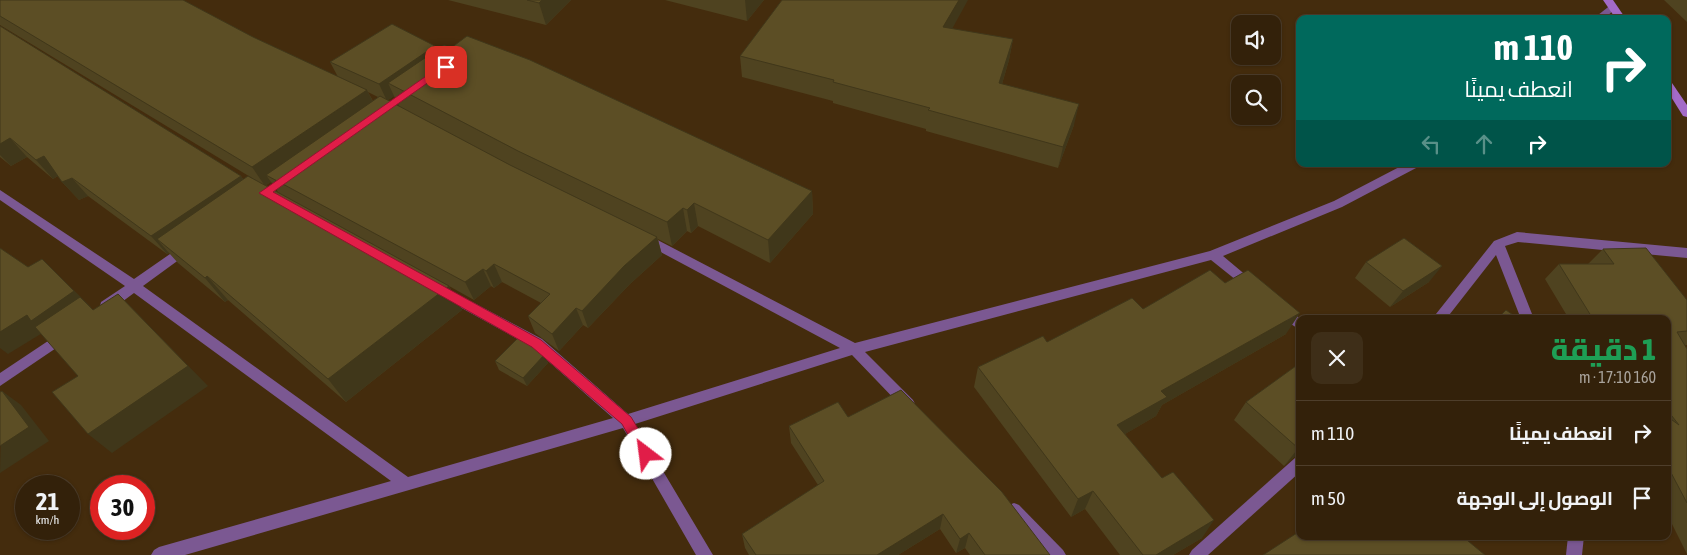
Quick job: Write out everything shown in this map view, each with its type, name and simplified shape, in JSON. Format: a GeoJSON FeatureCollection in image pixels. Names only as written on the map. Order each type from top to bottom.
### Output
{"type":"FeatureCollection","features":[{"type":"Feature","properties":{"kind":"street"},"geometry":{"type":"LineString","coordinates":[[1601,15],[1610,4],[1618,15]]}},
{"type":"Feature","properties":{"kind":"street"},"geometry":{"type":"LineString","coordinates":[[1671,89],[1687,111]]}},
{"type":"Feature","properties":{"kind":"street"},"geometry":{"type":"LineString","coordinates":[[160,555],[408,485],[854,349],[1213,256],[1338,204],[1408,167]]}},
{"type":"Feature","properties":{"kind":"street"},"geometry":{"type":"LineString","coordinates":[[0,194],[134,286],[408,485]]}},
{"type":"Feature","properties":{"kind":"street"},"geometry":{"type":"LineString","coordinates":[[629,231],[854,349],[917,413]]}},
{"type":"Feature","properties":{"kind":"street"},"geometry":{"type":"LineString","coordinates":[[1441,315],[1498,244],[1517,237],[1540,237],[1687,253]]}},
{"type":"Feature","properties":{"kind":"street"},"geometry":{"type":"LineString","coordinates":[[95,314],[195,242]]}},
{"type":"Feature","properties":{"kind":"street"},"geometry":{"type":"LineString","coordinates":[[1498,244],[1526,315]]}},
{"type":"Feature","properties":{"kind":"street"},"geometry":{"type":"LineString","coordinates":[[1648,249],[1656,265]]}},
{"type":"Feature","properties":{"kind":"street"},"geometry":{"type":"LineString","coordinates":[[1213,256],[1296,322]]}},
{"type":"Feature","properties":{"kind":"street"},"geometry":{"type":"LineString","coordinates":[[428,284],[537,343],[626,420],[705,555]]}},
{"type":"Feature","properties":{"kind":"street"},"geometry":{"type":"LineString","coordinates":[[0,380],[71,330]]}},
{"type":"Feature","properties":{"kind":"street"},"geometry":{"type":"LineString","coordinates":[[1197,555],[1296,467]]}},
{"type":"Feature","properties":{"kind":"street"},"geometry":{"type":"LineString","coordinates":[[1002,498],[1058,555]]}},
{"type":"Feature","properties":{"kind":"street"},"geometry":{"type":"LineString","coordinates":[[1574,555],[1576,540]]}},
{"type":"Feature","properties":{"kind":"building"},"geometry":{"type":"Polygon","coordinates":[[[0,0],[183,0],[253,37],[367,90],[252,167],[0,16],[0,0]]]}},
{"type":"Feature","properties":{"kind":"building"},"geometry":{"type":"Polygon","coordinates":[[[527,0],[542,0],[539,3],[527,0]]]}},
{"type":"Feature","properties":{"kind":"building"},"geometry":{"type":"Polygon","coordinates":[[[782,0],[959,0],[943,27],[1013,39],[999,83],[1079,104],[1063,147],[928,110],[930,108],[833,82],[834,80],[740,56],[782,0]]]}},
{"type":"Feature","properties":{"kind":"building"},"geometry":{"type":"Polygon","coordinates":[[[392,24],[435,46],[379,84],[330,62],[392,24]]]}},
{"type":"Feature","properties":{"kind":"building"},"geometry":{"type":"Polygon","coordinates":[[[0,26],[241,176],[151,236],[72,178],[62,182],[44,156],[36,160],[10,138],[0,144],[0,26]]]}},
{"type":"Feature","properties":{"kind":"building"},"geometry":{"type":"Polygon","coordinates":[[[467,36],[530,60],[812,191],[768,240],[694,203],[687,210],[683,208],[667,222],[518,151],[388,83],[444,45],[451,48],[467,36]]]}},
{"type":"Feature","properties":{"kind":"building"},"geometry":{"type":"Polygon","coordinates":[[[380,96],[510,165],[657,237],[624,266],[582,311],[576,308],[552,334],[528,316],[550,294],[494,264],[486,271],[483,269],[465,282],[266,175],[380,96]]]}},
{"type":"Feature","properties":{"kind":"building"},"geometry":{"type":"Polygon","coordinates":[[[248,176],[449,286],[328,379],[207,276],[205,278],[157,239],[248,176]]]}},
{"type":"Feature","properties":{"kind":"building"},"geometry":{"type":"Polygon","coordinates":[[[1404,238],[1442,266],[1403,291],[1366,262],[1404,238]]]}},
{"type":"Feature","properties":{"kind":"building"},"geometry":{"type":"Polygon","coordinates":[[[0,248],[28,267],[42,259],[74,291],[31,321],[27,315],[0,332],[0,248]]]}},
{"type":"Feature","properties":{"kind":"building"},"geometry":{"type":"Polygon","coordinates":[[[1646,248],[1687,300],[1687,331],[1677,332],[1687,349],[1687,503],[1671,473],[1671,419],[1679,425],[1671,415],[1671,315],[1591,315],[1559,264],[1614,264],[1603,249],[1646,248]]]}},
{"type":"Feature","properties":{"kind":"building"},"geometry":{"type":"Polygon","coordinates":[[[1210,270],[1225,283],[1248,270],[1300,313],[1161,391],[1167,397],[1117,425],[1162,478],[1173,472],[1214,520],[1156,555],[1143,555],[1093,491],[1078,499],[978,367],[1043,336],[1047,342],[1132,298],[1143,309],[1210,270]]]}},
{"type":"Feature","properties":{"kind":"building"},"geometry":{"type":"Polygon","coordinates":[[[118,294],[188,366],[88,434],[52,392],[78,376],[35,327],[80,297],[93,310],[118,294]]]}},
{"type":"Feature","properties":{"kind":"building"},"geometry":{"type":"Polygon","coordinates":[[[1506,310],[1513,315],[1501,315],[1506,310]]]}},
{"type":"Feature","properties":{"kind":"building"},"geometry":{"type":"Polygon","coordinates":[[[520,336],[544,355],[523,378],[495,361],[520,336]]]}},
{"type":"Feature","properties":{"kind":"building"},"geometry":{"type":"Polygon","coordinates":[[[1296,366],[1296,446],[1246,402],[1296,366]]]}},
{"type":"Feature","properties":{"kind":"building"},"geometry":{"type":"Polygon","coordinates":[[[901,390],[1002,492],[1050,555],[985,555],[969,533],[960,539],[943,514],[877,555],[756,555],[742,534],[824,481],[789,426],[838,402],[848,417],[901,390]]]}},
{"type":"Feature","properties":{"kind":"building"},"geometry":{"type":"Polygon","coordinates":[[[2,391],[29,427],[0,446],[0,392],[2,391]]]}},
{"type":"Feature","properties":{"kind":"building"},"geometry":{"type":"Polygon","coordinates":[[[1296,534],[1296,540],[1467,540],[1485,555],[1263,555],[1296,534]]]}},
{"type":"Feature","properties":{"kind":"route"},"geometry":{"type":"LineString","coordinates":[[446,67],[264,193],[537,343],[626,420],[646,454]]}}]}
